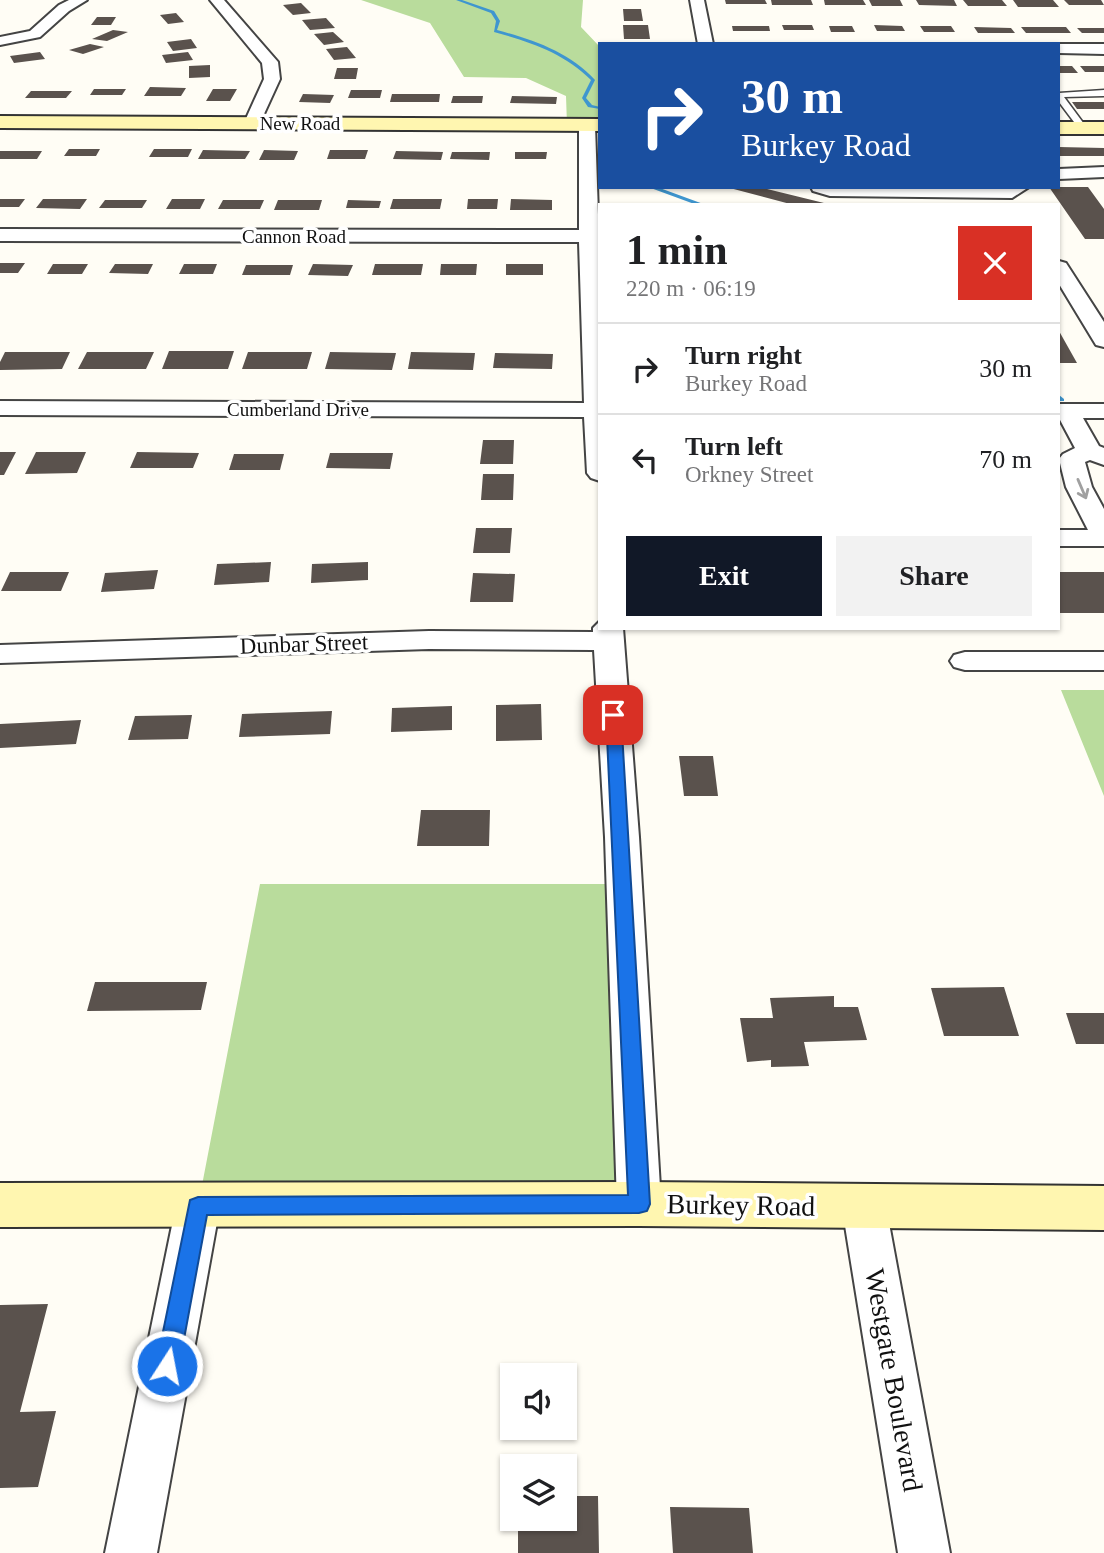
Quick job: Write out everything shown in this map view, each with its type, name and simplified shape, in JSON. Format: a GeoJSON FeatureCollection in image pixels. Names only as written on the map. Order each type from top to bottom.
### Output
{"type":"FeatureCollection","features":[{"type":"Feature","properties":{"kind":"street"},"geometry":{"type":"LineString","coordinates":[[0,41],[35,34],[64,8],[80,0]]}},
{"type":"Feature","properties":{"kind":"street"},"geometry":{"type":"LineString","coordinates":[[217,0],[270,62],[272,79],[252,123]]}},
{"type":"Feature","properties":{"kind":"street"},"geometry":{"type":"LineString","coordinates":[[697,0],[706,42]]}},
{"type":"Feature","properties":{"kind":"street"},"geometry":{"type":"LineString","coordinates":[[1060,49],[1104,49]]}},
{"type":"Feature","properties":{"kind":"street","name":"New Road"},"geometry":{"type":"LineString","coordinates":[[0,121],[593,125]]}},
{"type":"Feature","properties":{"kind":"street"},"geometry":{"type":"LineString","coordinates":[[1071,124],[1104,128]]}},
{"type":"Feature","properties":{"kind":"street"},"geometry":{"type":"LineString","coordinates":[[593,125],[588,236],[595,315],[598,410]]}},
{"type":"Feature","properties":{"kind":"street"},"geometry":{"type":"LineString","coordinates":[[1060,174],[1104,172]]}},
{"type":"Feature","properties":{"kind":"street"},"geometry":{"type":"LineString","coordinates":[[827,189],[1017,195]]}},
{"type":"Feature","properties":{"kind":"street","name":"Cannon Road"},"geometry":{"type":"LineString","coordinates":[[0,235],[588,236]]}},
{"type":"Feature","properties":{"kind":"street"},"geometry":{"type":"LineString","coordinates":[[1060,269],[1104,340]]}},
{"type":"Feature","properties":{"kind":"street","name":"Cumberland Drive"},"geometry":{"type":"LineString","coordinates":[[0,408],[598,410]]}},
{"type":"Feature","properties":{"kind":"street"},"geometry":{"type":"LineString","coordinates":[[1063,411],[1104,411]]}},
{"type":"Feature","properties":{"kind":"street"},"geometry":{"type":"LineString","coordinates":[[1060,538],[1104,537],[1079,487],[1072,459],[1097,454],[1063,411]]}},
{"type":"Feature","properties":{"kind":"street"},"geometry":{"type":"LineString","coordinates":[[608,635],[622,837],[633,1122],[639,1204]]}},
{"type":"Feature","properties":{"kind":"street","name":"Dunbar Street"},"geometry":{"type":"LineString","coordinates":[[0,654],[608,635]]}},
{"type":"Feature","properties":{"kind":"street"},"geometry":{"type":"LineString","coordinates":[[965,661],[1104,661]]}},
{"type":"Feature","properties":{"kind":"street","name":"Burkey Road"},"geometry":{"type":"LineString","coordinates":[[0,1205],[639,1204],[1104,1208]]}},
{"type":"Feature","properties":{"kind":"street"},"geometry":{"type":"LineString","coordinates":[[131,1553],[198,1206]]}},
{"type":"Feature","properties":{"kind":"street","name":"Westgate Boulevard"},"geometry":{"type":"LineString","coordinates":[[864,1207],[924,1553]]}},
{"type":"Feature","properties":{"kind":"lane"},"geometry":{"type":"LineString","coordinates":[[1060,96],[1104,93]]}},
{"type":"Feature","properties":{"kind":"lane"},"geometry":{"type":"LineString","coordinates":[[1060,98],[1071,124]]}},
{"type":"Feature","properties":{"kind":"green space"},"geometry":{"type":"Polygon","coordinates":[[[361,0],[583,0],[581,27],[598,45],[598,125],[567,125],[566,96],[526,78],[464,77],[430,23],[361,0]]]}},
{"type":"Feature","properties":{"kind":"green space"},"geometry":{"type":"Polygon","coordinates":[[[1061,690],[1104,690],[1104,796],[1061,690]]]}},
{"type":"Feature","properties":{"kind":"green space"},"geometry":{"type":"Polygon","coordinates":[[[260,884],[624,884],[639,1204],[198,1206],[260,884]]]}},
{"type":"Feature","properties":{"kind":"building"},"geometry":{"type":"Polygon","coordinates":[[[725,0],[765,0],[767,4],[726,4],[725,0]]]}},
{"type":"Feature","properties":{"kind":"building"},"geometry":{"type":"Polygon","coordinates":[[[771,0],[811,0],[813,5],[772,5],[771,0]]]}},
{"type":"Feature","properties":{"kind":"building"},"geometry":{"type":"Polygon","coordinates":[[[824,0],[863,0],[866,5],[825,5],[824,0]]]}},
{"type":"Feature","properties":{"kind":"building"},"geometry":{"type":"Polygon","coordinates":[[[869,0],[900,0],[903,6],[872,6],[869,0]]]}},
{"type":"Feature","properties":{"kind":"building"},"geometry":{"type":"Polygon","coordinates":[[[916,0],[954,0],[957,6],[919,5],[916,0]]]}},
{"type":"Feature","properties":{"kind":"building"},"geometry":{"type":"Polygon","coordinates":[[[963,0],[1002,0],[1007,6],[968,6],[963,0]]]}},
{"type":"Feature","properties":{"kind":"building"},"geometry":{"type":"Polygon","coordinates":[[[1013,0],[1053,0],[1059,7],[1018,7],[1013,0]]]}},
{"type":"Feature","properties":{"kind":"building"},"geometry":{"type":"Polygon","coordinates":[[[1064,0],[1101,0],[1104,5],[1069,5],[1064,0]]]}},
{"type":"Feature","properties":{"kind":"building"},"geometry":{"type":"Polygon","coordinates":[[[301,3],[311,13],[293,15],[283,5],[301,3]]]}},
{"type":"Feature","properties":{"kind":"building"},"geometry":{"type":"Polygon","coordinates":[[[623,9],[641,9],[643,21],[624,21],[623,9]]]}},
{"type":"Feature","properties":{"kind":"building"},"geometry":{"type":"Polygon","coordinates":[[[176,13],[184,22],[168,24],[160,15],[176,13]]]}},
{"type":"Feature","properties":{"kind":"building"},"geometry":{"type":"Polygon","coordinates":[[[97,17],[116,17],[111,25],[91,25],[97,17]]]}},
{"type":"Feature","properties":{"kind":"building"},"geometry":{"type":"Polygon","coordinates":[[[326,18],[335,28],[310,30],[302,20],[326,18]]]}},
{"type":"Feature","properties":{"kind":"building"},"geometry":{"type":"Polygon","coordinates":[[[623,25],[648,25],[650,39],[624,39],[623,25]]]}},
{"type":"Feature","properties":{"kind":"building"},"geometry":{"type":"Polygon","coordinates":[[[782,25],[812,25],[814,30],[784,30],[782,25]]]}},
{"type":"Feature","properties":{"kind":"building"},"geometry":{"type":"Polygon","coordinates":[[[874,25],[902,26],[905,31],[877,31],[874,25]]]}},
{"type":"Feature","properties":{"kind":"building"},"geometry":{"type":"Polygon","coordinates":[[[732,26],[769,26],[770,31],[733,31],[732,26]]]}},
{"type":"Feature","properties":{"kind":"building"},"geometry":{"type":"Polygon","coordinates":[[[829,26],[852,26],[855,32],[831,32],[829,26]]]}},
{"type":"Feature","properties":{"kind":"building"},"geometry":{"type":"Polygon","coordinates":[[[920,26],[951,26],[955,32],[924,32],[920,26]]]}},
{"type":"Feature","properties":{"kind":"building"},"geometry":{"type":"Polygon","coordinates":[[[974,27],[1011,28],[1015,33],[978,33],[974,27]]]}},
{"type":"Feature","properties":{"kind":"building"},"geometry":{"type":"Polygon","coordinates":[[[1021,27],[1066,27],[1071,33],[1026,33],[1021,27]]]}},
{"type":"Feature","properties":{"kind":"building"},"geometry":{"type":"Polygon","coordinates":[[[1077,28],[1104,28],[1104,33],[1082,33],[1077,28]]]}},
{"type":"Feature","properties":{"kind":"building"},"geometry":{"type":"Polygon","coordinates":[[[113,30],[128,32],[107,41],[92,39],[113,30]]]}},
{"type":"Feature","properties":{"kind":"building"},"geometry":{"type":"Polygon","coordinates":[[[333,32],[344,42],[324,45],[314,34],[333,32]]]}},
{"type":"Feature","properties":{"kind":"building"},"geometry":{"type":"Polygon","coordinates":[[[191,39],[197,48],[173,51],[167,42],[191,39]]]}},
{"type":"Feature","properties":{"kind":"building"},"geometry":{"type":"Polygon","coordinates":[[[90,44],[104,47],[83,54],[69,50],[90,44]]]}},
{"type":"Feature","properties":{"kind":"building"},"geometry":{"type":"Polygon","coordinates":[[[347,47],[356,58],[334,60],[326,49],[347,47]]]}},
{"type":"Feature","properties":{"kind":"building"},"geometry":{"type":"Polygon","coordinates":[[[40,52],[45,59],[14,63],[10,56],[40,52]]]}},
{"type":"Feature","properties":{"kind":"building"},"geometry":{"type":"Polygon","coordinates":[[[188,52],[193,60],[166,63],[162,55],[188,52]]]}},
{"type":"Feature","properties":{"kind":"building"},"geometry":{"type":"Polygon","coordinates":[[[210,65],[210,77],[189,78],[189,66],[210,65]]]}},
{"type":"Feature","properties":{"kind":"building"},"geometry":{"type":"Polygon","coordinates":[[[1060,66],[1072,66],[1078,73],[1060,73],[1060,66]]]}},
{"type":"Feature","properties":{"kind":"building"},"geometry":{"type":"Polygon","coordinates":[[[1080,66],[1104,66],[1104,72],[1085,72],[1080,66]]]}},
{"type":"Feature","properties":{"kind":"building"},"geometry":{"type":"Polygon","coordinates":[[[337,68],[358,68],[356,79],[334,79],[337,68]]]}},
{"type":"Feature","properties":{"kind":"building"},"geometry":{"type":"Polygon","coordinates":[[[150,87],[186,88],[181,96],[144,96],[150,87]]]}},
{"type":"Feature","properties":{"kind":"building"},"geometry":{"type":"Polygon","coordinates":[[[94,89],[126,89],[122,95],[90,95],[94,89]]]}},
{"type":"Feature","properties":{"kind":"building"},"geometry":{"type":"Polygon","coordinates":[[[213,89],[237,89],[230,101],[206,101],[213,89]]]}},
{"type":"Feature","properties":{"kind":"building"},"geometry":{"type":"Polygon","coordinates":[[[351,90],[382,90],[380,98],[348,98],[351,90]]]}},
{"type":"Feature","properties":{"kind":"building"},"geometry":{"type":"Polygon","coordinates":[[[31,91],[72,91],[66,98],[25,98],[31,91]]]}},
{"type":"Feature","properties":{"kind":"building"},"geometry":{"type":"Polygon","coordinates":[[[303,94],[334,95],[330,103],[299,102],[303,94]]]}},
{"type":"Feature","properties":{"kind":"building"},"geometry":{"type":"Polygon","coordinates":[[[392,94],[440,94],[439,102],[390,102],[392,94]]]}},
{"type":"Feature","properties":{"kind":"building"},"geometry":{"type":"Polygon","coordinates":[[[453,96],[483,96],[482,103],[451,103],[453,96]]]}},
{"type":"Feature","properties":{"kind":"building"},"geometry":{"type":"Polygon","coordinates":[[[512,96],[557,97],[556,104],[510,103],[512,96]]]}},
{"type":"Feature","properties":{"kind":"building"},"geometry":{"type":"Polygon","coordinates":[[[1072,102],[1104,102],[1104,109],[1077,109],[1072,102]]]}},
{"type":"Feature","properties":{"kind":"building"},"geometry":{"type":"Polygon","coordinates":[[[1060,147],[1104,148],[1104,156],[1060,156],[1060,147]]]}},
{"type":"Feature","properties":{"kind":"building"},"geometry":{"type":"Polygon","coordinates":[[[69,149],[100,149],[96,156],[64,156],[69,149]]]}},
{"type":"Feature","properties":{"kind":"building"},"geometry":{"type":"Polygon","coordinates":[[[154,149],[192,149],[188,157],[149,157],[154,149]]]}},
{"type":"Feature","properties":{"kind":"building"},"geometry":{"type":"Polygon","coordinates":[[[203,150],[250,151],[245,159],[198,159],[203,150]]]}},
{"type":"Feature","properties":{"kind":"building"},"geometry":{"type":"Polygon","coordinates":[[[264,150],[298,151],[294,160],[259,160],[264,150]]]}},
{"type":"Feature","properties":{"kind":"building"},"geometry":{"type":"Polygon","coordinates":[[[330,150],[368,150],[365,159],[327,159],[330,150]]]}},
{"type":"Feature","properties":{"kind":"building"},"geometry":{"type":"Polygon","coordinates":[[[0,151],[42,151],[37,159],[0,159],[0,151]]]}},
{"type":"Feature","properties":{"kind":"building"},"geometry":{"type":"Polygon","coordinates":[[[396,151],[443,152],[441,160],[393,159],[396,151]]]}},
{"type":"Feature","properties":{"kind":"building"},"geometry":{"type":"Polygon","coordinates":[[[452,152],[490,152],[489,160],[450,159],[452,152]]]}},
{"type":"Feature","properties":{"kind":"building"},"geometry":{"type":"Polygon","coordinates":[[[515,152],[547,152],[546,159],[515,159],[515,152]]]}},
{"type":"Feature","properties":{"kind":"building"},"geometry":{"type":"Polygon","coordinates":[[[1088,187],[1104,209],[1104,239],[1085,239],[1050,189],[1088,187]]]}},
{"type":"Feature","properties":{"kind":"building"},"geometry":{"type":"Polygon","coordinates":[[[734,189],[767,189],[824,203],[786,203],[734,189]]]}},
{"type":"Feature","properties":{"kind":"building"},"geometry":{"type":"Polygon","coordinates":[[[0,199],[25,199],[19,207],[0,207],[0,199]]]}},
{"type":"Feature","properties":{"kind":"building"},"geometry":{"type":"Polygon","coordinates":[[[43,199],[87,199],[80,209],[36,208],[43,199]]]}},
{"type":"Feature","properties":{"kind":"building"},"geometry":{"type":"Polygon","coordinates":[[[172,199],[205,199],[200,209],[166,209],[172,199]]]}},
{"type":"Feature","properties":{"kind":"building"},"geometry":{"type":"Polygon","coordinates":[[[393,199],[442,199],[440,209],[390,209],[393,199]]]}},
{"type":"Feature","properties":{"kind":"building"},"geometry":{"type":"Polygon","coordinates":[[[468,199],[498,199],[497,209],[467,209],[468,199]]]}},
{"type":"Feature","properties":{"kind":"building"},"geometry":{"type":"Polygon","coordinates":[[[511,199],[552,200],[552,210],[510,210],[511,199]]]}},
{"type":"Feature","properties":{"kind":"building"},"geometry":{"type":"Polygon","coordinates":[[[105,200],[147,200],[142,208],[99,208],[105,200]]]}},
{"type":"Feature","properties":{"kind":"building"},"geometry":{"type":"Polygon","coordinates":[[[223,200],[264,200],[260,209],[218,209],[223,200]]]}},
{"type":"Feature","properties":{"kind":"building"},"geometry":{"type":"Polygon","coordinates":[[[278,200],[322,200],[319,210],[274,210],[278,200]]]}},
{"type":"Feature","properties":{"kind":"building"},"geometry":{"type":"Polygon","coordinates":[[[348,200],[381,201],[379,208],[346,208],[348,200]]]}},
{"type":"Feature","properties":{"kind":"building"},"geometry":{"type":"Polygon","coordinates":[[[0,263],[25,263],[18,273],[0,273],[0,263]]]}},
{"type":"Feature","properties":{"kind":"building"},"geometry":{"type":"Polygon","coordinates":[[[53,264],[88,264],[82,274],[47,274],[53,264]]]}},
{"type":"Feature","properties":{"kind":"building"},"geometry":{"type":"Polygon","coordinates":[[[115,264],[153,264],[148,274],[109,273],[115,264]]]}},
{"type":"Feature","properties":{"kind":"building"},"geometry":{"type":"Polygon","coordinates":[[[184,264],[217,264],[213,274],[179,274],[184,264]]]}},
{"type":"Feature","properties":{"kind":"building"},"geometry":{"type":"Polygon","coordinates":[[[313,264],[353,265],[348,276],[308,275],[313,264]]]}},
{"type":"Feature","properties":{"kind":"building"},"geometry":{"type":"Polygon","coordinates":[[[375,264],[423,264],[421,275],[372,275],[375,264]]]}},
{"type":"Feature","properties":{"kind":"building"},"geometry":{"type":"Polygon","coordinates":[[[441,264],[477,264],[476,275],[440,275],[441,264]]]}},
{"type":"Feature","properties":{"kind":"building"},"geometry":{"type":"Polygon","coordinates":[[[506,264],[543,264],[543,275],[506,275],[506,264]]]}},
{"type":"Feature","properties":{"kind":"building"},"geometry":{"type":"Polygon","coordinates":[[[246,265],[293,265],[290,275],[242,275],[246,265]]]}},
{"type":"Feature","properties":{"kind":"building"},"geometry":{"type":"Polygon","coordinates":[[[1060,333],[1077,363],[1060,363],[1060,333]]]}},
{"type":"Feature","properties":{"kind":"building"},"geometry":{"type":"Polygon","coordinates":[[[169,351],[234,351],[228,369],[162,369],[169,351]]]}},
{"type":"Feature","properties":{"kind":"building"},"geometry":{"type":"Polygon","coordinates":[[[5,352],[70,352],[62,369],[0,370],[0,362],[5,352]]]}},
{"type":"Feature","properties":{"kind":"building"},"geometry":{"type":"Polygon","coordinates":[[[87,352],[154,352],[146,369],[78,369],[87,352]]]}},
{"type":"Feature","properties":{"kind":"building"},"geometry":{"type":"Polygon","coordinates":[[[248,352],[312,352],[307,369],[242,369],[248,352]]]}},
{"type":"Feature","properties":{"kind":"building"},"geometry":{"type":"Polygon","coordinates":[[[330,352],[396,353],[392,370],[325,369],[330,352]]]}},
{"type":"Feature","properties":{"kind":"building"},"geometry":{"type":"Polygon","coordinates":[[[411,352],[475,353],[473,370],[408,369],[411,352]]]}},
{"type":"Feature","properties":{"kind":"building"},"geometry":{"type":"Polygon","coordinates":[[[495,353],[553,354],[552,369],[493,368],[495,353]]]}},
{"type":"Feature","properties":{"kind":"building"},"geometry":{"type":"Polygon","coordinates":[[[483,440],[514,440],[513,464],[480,464],[483,440]]]}},
{"type":"Feature","properties":{"kind":"building"},"geometry":{"type":"Polygon","coordinates":[[[0,452],[16,452],[4,475],[0,475],[0,452]]]}},
{"type":"Feature","properties":{"kind":"building"},"geometry":{"type":"Polygon","coordinates":[[[36,452],[86,452],[77,473],[25,474],[36,452]]]}},
{"type":"Feature","properties":{"kind":"building"},"geometry":{"type":"Polygon","coordinates":[[[137,452],[199,453],[193,468],[130,468],[137,452]]]}},
{"type":"Feature","properties":{"kind":"building"},"geometry":{"type":"Polygon","coordinates":[[[330,453],[393,453],[390,469],[326,468],[330,453]]]}},
{"type":"Feature","properties":{"kind":"building"},"geometry":{"type":"Polygon","coordinates":[[[234,454],[284,454],[280,470],[229,470],[234,454]]]}},
{"type":"Feature","properties":{"kind":"building"},"geometry":{"type":"Polygon","coordinates":[[[483,474],[514,474],[513,500],[481,500],[483,474]]]}},
{"type":"Feature","properties":{"kind":"building"},"geometry":{"type":"Polygon","coordinates":[[[476,528],[512,528],[510,553],[473,553],[476,528]]]}},
{"type":"Feature","properties":{"kind":"building"},"geometry":{"type":"Polygon","coordinates":[[[271,562],[269,582],[214,585],[217,564],[271,562]]]}},
{"type":"Feature","properties":{"kind":"building"},"geometry":{"type":"Polygon","coordinates":[[[368,562],[368,580],[311,583],[312,564],[368,562]]]}},
{"type":"Feature","properties":{"kind":"building"},"geometry":{"type":"Polygon","coordinates":[[[158,570],[154,589],[101,592],[105,573],[158,570]]]}},
{"type":"Feature","properties":{"kind":"building"},"geometry":{"type":"Polygon","coordinates":[[[10,572],[69,572],[61,591],[1,591],[10,572]]]}},
{"type":"Feature","properties":{"kind":"building"},"geometry":{"type":"Polygon","coordinates":[[[1060,572],[1104,572],[1104,613],[1060,613],[1060,572]]]}},
{"type":"Feature","properties":{"kind":"building"},"geometry":{"type":"Polygon","coordinates":[[[473,573],[515,574],[513,602],[470,602],[473,573]]]}},
{"type":"Feature","properties":{"kind":"building"},"geometry":{"type":"Polygon","coordinates":[[[541,704],[542,740],[496,741],[496,705],[541,704]]]}},
{"type":"Feature","properties":{"kind":"building"},"geometry":{"type":"Polygon","coordinates":[[[452,706],[452,730],[391,732],[392,708],[452,706]]]}},
{"type":"Feature","properties":{"kind":"building"},"geometry":{"type":"Polygon","coordinates":[[[332,711],[330,734],[239,737],[242,714],[332,711]]]}},
{"type":"Feature","properties":{"kind":"building"},"geometry":{"type":"Polygon","coordinates":[[[192,715],[188,739],[128,740],[135,716],[192,715]]]}},
{"type":"Feature","properties":{"kind":"building"},"geometry":{"type":"Polygon","coordinates":[[[81,720],[76,744],[0,748],[0,724],[81,720]]]}},
{"type":"Feature","properties":{"kind":"building"},"geometry":{"type":"Polygon","coordinates":[[[679,756],[713,756],[718,796],[684,796],[679,756]]]}},
{"type":"Feature","properties":{"kind":"building"},"geometry":{"type":"Polygon","coordinates":[[[421,810],[490,810],[489,846],[417,846],[421,810]]]}},
{"type":"Feature","properties":{"kind":"building"},"geometry":{"type":"Polygon","coordinates":[[[95,982],[207,982],[201,1010],[87,1011],[95,982]]]}},
{"type":"Feature","properties":{"kind":"building"},"geometry":{"type":"Polygon","coordinates":[[[1004,987],[1019,1036],[944,1036],[931,988],[1004,987]]]}},
{"type":"Feature","properties":{"kind":"building"},"geometry":{"type":"Polygon","coordinates":[[[834,996],[834,1007],[858,1007],[867,1040],[804,1042],[809,1066],[771,1067],[771,1060],[747,1062],[740,1018],[773,1018],[770,998],[834,996]]]}},
{"type":"Feature","properties":{"kind":"building"},"geometry":{"type":"Polygon","coordinates":[[[1066,1013],[1104,1013],[1104,1044],[1076,1044],[1066,1013]]]}},
{"type":"Feature","properties":{"kind":"building"},"geometry":{"type":"Polygon","coordinates":[[[48,1304],[20,1412],[56,1411],[38,1487],[0,1488],[0,1305],[48,1304]]]}},
{"type":"Feature","properties":{"kind":"building"},"geometry":{"type":"Polygon","coordinates":[[[577,1496],[598,1496],[599,1553],[518,1553],[518,1531],[577,1531],[577,1496]]]}},
{"type":"Feature","properties":{"kind":"building"},"geometry":{"type":"Polygon","coordinates":[[[670,1507],[749,1508],[753,1553],[673,1553],[670,1507]]]}},
{"type":"Feature","properties":{"kind":"waterway"},"geometry":{"type":"LineString","coordinates":[[458,0],[493,12],[498,21],[495,31],[535,43],[583,70],[593,80],[584,98],[590,106],[598,108]]}},
{"type":"Feature","properties":{"kind":"waterway"},"geometry":{"type":"LineString","coordinates":[[657,189],[697,203]]}},
{"type":"Feature","properties":{"kind":"route"},"geometry":{"type":"LineString","coordinates":[[167,1366],[198,1206],[639,1204],[622,837],[613,715]]}}]}
